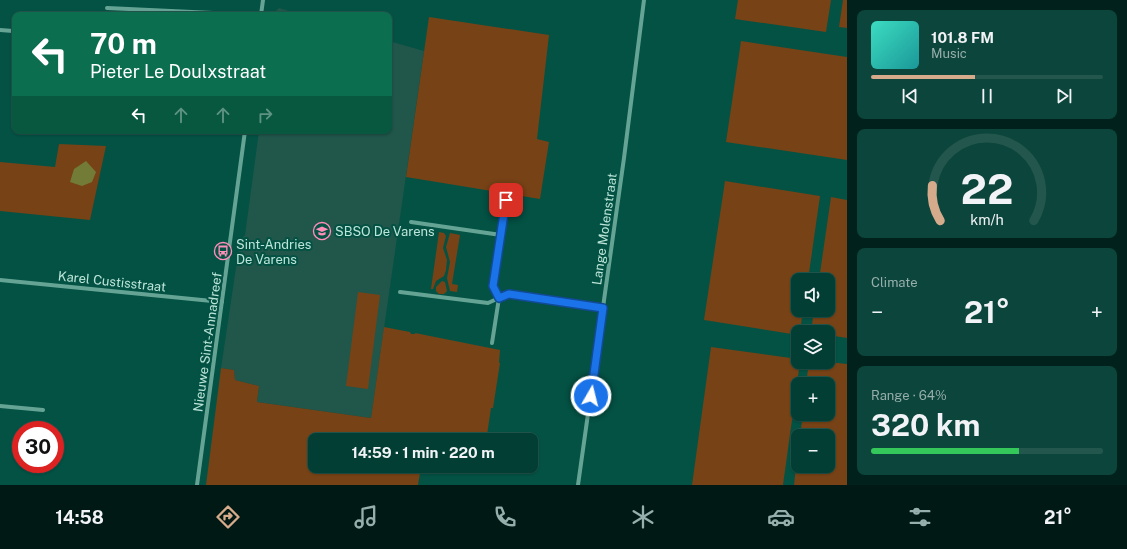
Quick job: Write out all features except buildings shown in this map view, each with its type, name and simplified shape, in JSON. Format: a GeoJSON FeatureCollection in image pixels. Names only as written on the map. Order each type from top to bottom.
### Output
{"type":"FeatureCollection","features":[{"type":"Feature","properties":{"kind":"street"},"geometry":{"type":"LineString","coordinates":[[261,12],[263,0]]}},
{"type":"Feature","properties":{"kind":"street","name":"Lange Molenstraat"},"geometry":{"type":"LineString","coordinates":[[578,485],[624,158],[644,0]]}},
{"type":"Feature","properties":{"kind":"street"},"geometry":{"type":"LineString","coordinates":[[107,8],[192,12]]}},
{"type":"Feature","properties":{"kind":"street"},"geometry":{"type":"LineString","coordinates":[[0,30],[12,31]]}},
{"type":"Feature","properties":{"kind":"street","name":"Nieuwe Sint-Annadreef"},"geometry":{"type":"LineString","coordinates":[[197,485],[245,134]]}},
{"type":"Feature","properties":{"kind":"street"},"geometry":{"type":"LineString","coordinates":[[492,343],[499,298],[493,286],[506,200]]}},
{"type":"Feature","properties":{"kind":"street"},"geometry":{"type":"LineString","coordinates":[[411,222],[501,235]]}},
{"type":"Feature","properties":{"kind":"street","name":"Karel Custisstraat"},"geometry":{"type":"LineString","coordinates":[[0,280],[222,302]]}},
{"type":"Feature","properties":{"kind":"street"},"geometry":{"type":"LineString","coordinates":[[400,292],[488,303],[509,294],[603,308]]}},
{"type":"Feature","properties":{"kind":"street"},"geometry":{"type":"LineString","coordinates":[[0,406],[43,410]]}},
{"type":"Feature","properties":{"kind":"shaded area"},"geometry":{"type":"Polygon","coordinates":[[[738,0],[831,0],[826,32],[735,19],[738,0]]]}},
{"type":"Feature","properties":{"kind":"shaded area"},"geometry":{"type":"Polygon","coordinates":[[[843,0],[847,0],[847,28],[839,27],[843,0]]]}},
{"type":"Feature","properties":{"kind":"shaded area"},"geometry":{"type":"Polygon","coordinates":[[[279,8],[292,12],[276,12],[279,8]]]}},
{"type":"Feature","properties":{"kind":"shaded area"},"geometry":{"type":"Polygon","coordinates":[[[429,17],[549,35],[537,139],[549,142],[540,199],[406,177],[429,17]]]}},
{"type":"Feature","properties":{"kind":"shaded area"},"geometry":{"type":"Polygon","coordinates":[[[741,41],[847,57],[847,160],[726,142],[741,41]]]}},
{"type":"Feature","properties":{"kind":"shaded area","name":"SBSO De Varens"},"geometry":{"type":"Polygon","coordinates":[[[392,42],[424,51],[371,418],[257,402],[259,386],[235,380],[234,370],[221,368],[240,241],[245,235],[259,134],[392,134],[392,42]]]}},
{"type":"Feature","properties":{"kind":"shaded area"},"geometry":{"type":"Polygon","coordinates":[[[59,144],[106,146],[90,220],[0,211],[0,162],[55,167],[59,144]]]}},
{"type":"Feature","properties":{"kind":"shaded area"},"geometry":{"type":"Polygon","coordinates":[[[86,161],[96,172],[92,182],[82,186],[70,182],[74,169],[86,161]]]}},
{"type":"Feature","properties":{"kind":"shaded area"},"geometry":{"type":"Polygon","coordinates":[[[725,181],[820,196],[809,273],[791,273],[791,317],[802,317],[801,325],[791,325],[791,334],[704,320],[725,181]]]}},
{"type":"Feature","properties":{"kind":"shaded area"},"geometry":{"type":"Polygon","coordinates":[[[831,197],[847,200],[847,338],[835,336],[835,325],[812,325],[813,317],[835,317],[835,273],[820,273],[831,197]]]}},
{"type":"Feature","properties":{"kind":"shaded area"},"geometry":{"type":"Polygon","coordinates":[[[439,232],[444,233],[446,236],[443,248],[447,260],[446,270],[444,276],[436,281],[433,289],[431,289],[439,232]]]}},
{"type":"Feature","properties":{"kind":"shaded area"},"geometry":{"type":"Polygon","coordinates":[[[450,233],[460,235],[452,284],[458,285],[457,292],[450,291],[447,278],[450,262],[446,247],[450,233]]]}},
{"type":"Feature","properties":{"kind":"shaded area"},"geometry":{"type":"Polygon","coordinates":[[[442,281],[445,282],[447,291],[444,294],[439,294],[436,291],[436,287],[442,281]]]}},
{"type":"Feature","properties":{"kind":"shaded area"},"geometry":{"type":"Polygon","coordinates":[[[358,292],[380,295],[368,389],[346,386],[358,292]]]}},
{"type":"Feature","properties":{"kind":"shaded area"},"geometry":{"type":"Polygon","coordinates":[[[384,327],[410,332],[411,334],[415,333],[500,350],[500,363],[487,433],[308,433],[308,473],[420,473],[418,485],[206,485],[221,368],[234,370],[235,380],[259,386],[257,402],[371,418],[384,327]]]}},
{"type":"Feature","properties":{"kind":"shaded area"},"geometry":{"type":"Polygon","coordinates":[[[711,347],[791,358],[791,369],[799,369],[798,377],[791,377],[792,421],[783,485],[692,485],[711,347]]]}},
{"type":"Feature","properties":{"kind":"shaded area"},"geometry":{"type":"Polygon","coordinates":[[[835,363],[847,364],[847,485],[794,485],[795,473],[835,473],[835,429],[801,429],[802,421],[835,421],[835,377],[807,377],[808,369],[835,369],[835,363]]]}},
{"type":"Feature","properties":{"kind":"place","name":"SBSO De Varens"},"geometry":{"type":"Point","coordinates":[322,231]}},
{"type":"Feature","properties":{"kind":"place","name":"Sint-Andries De Varens"},"geometry":{"type":"Point","coordinates":[223,251]}},
{"type":"Feature","properties":{"kind":"route"},"geometry":{"type":"LineString","coordinates":[[506,200],[493,286],[499,298],[509,294],[603,308],[591,396]]}}]}
